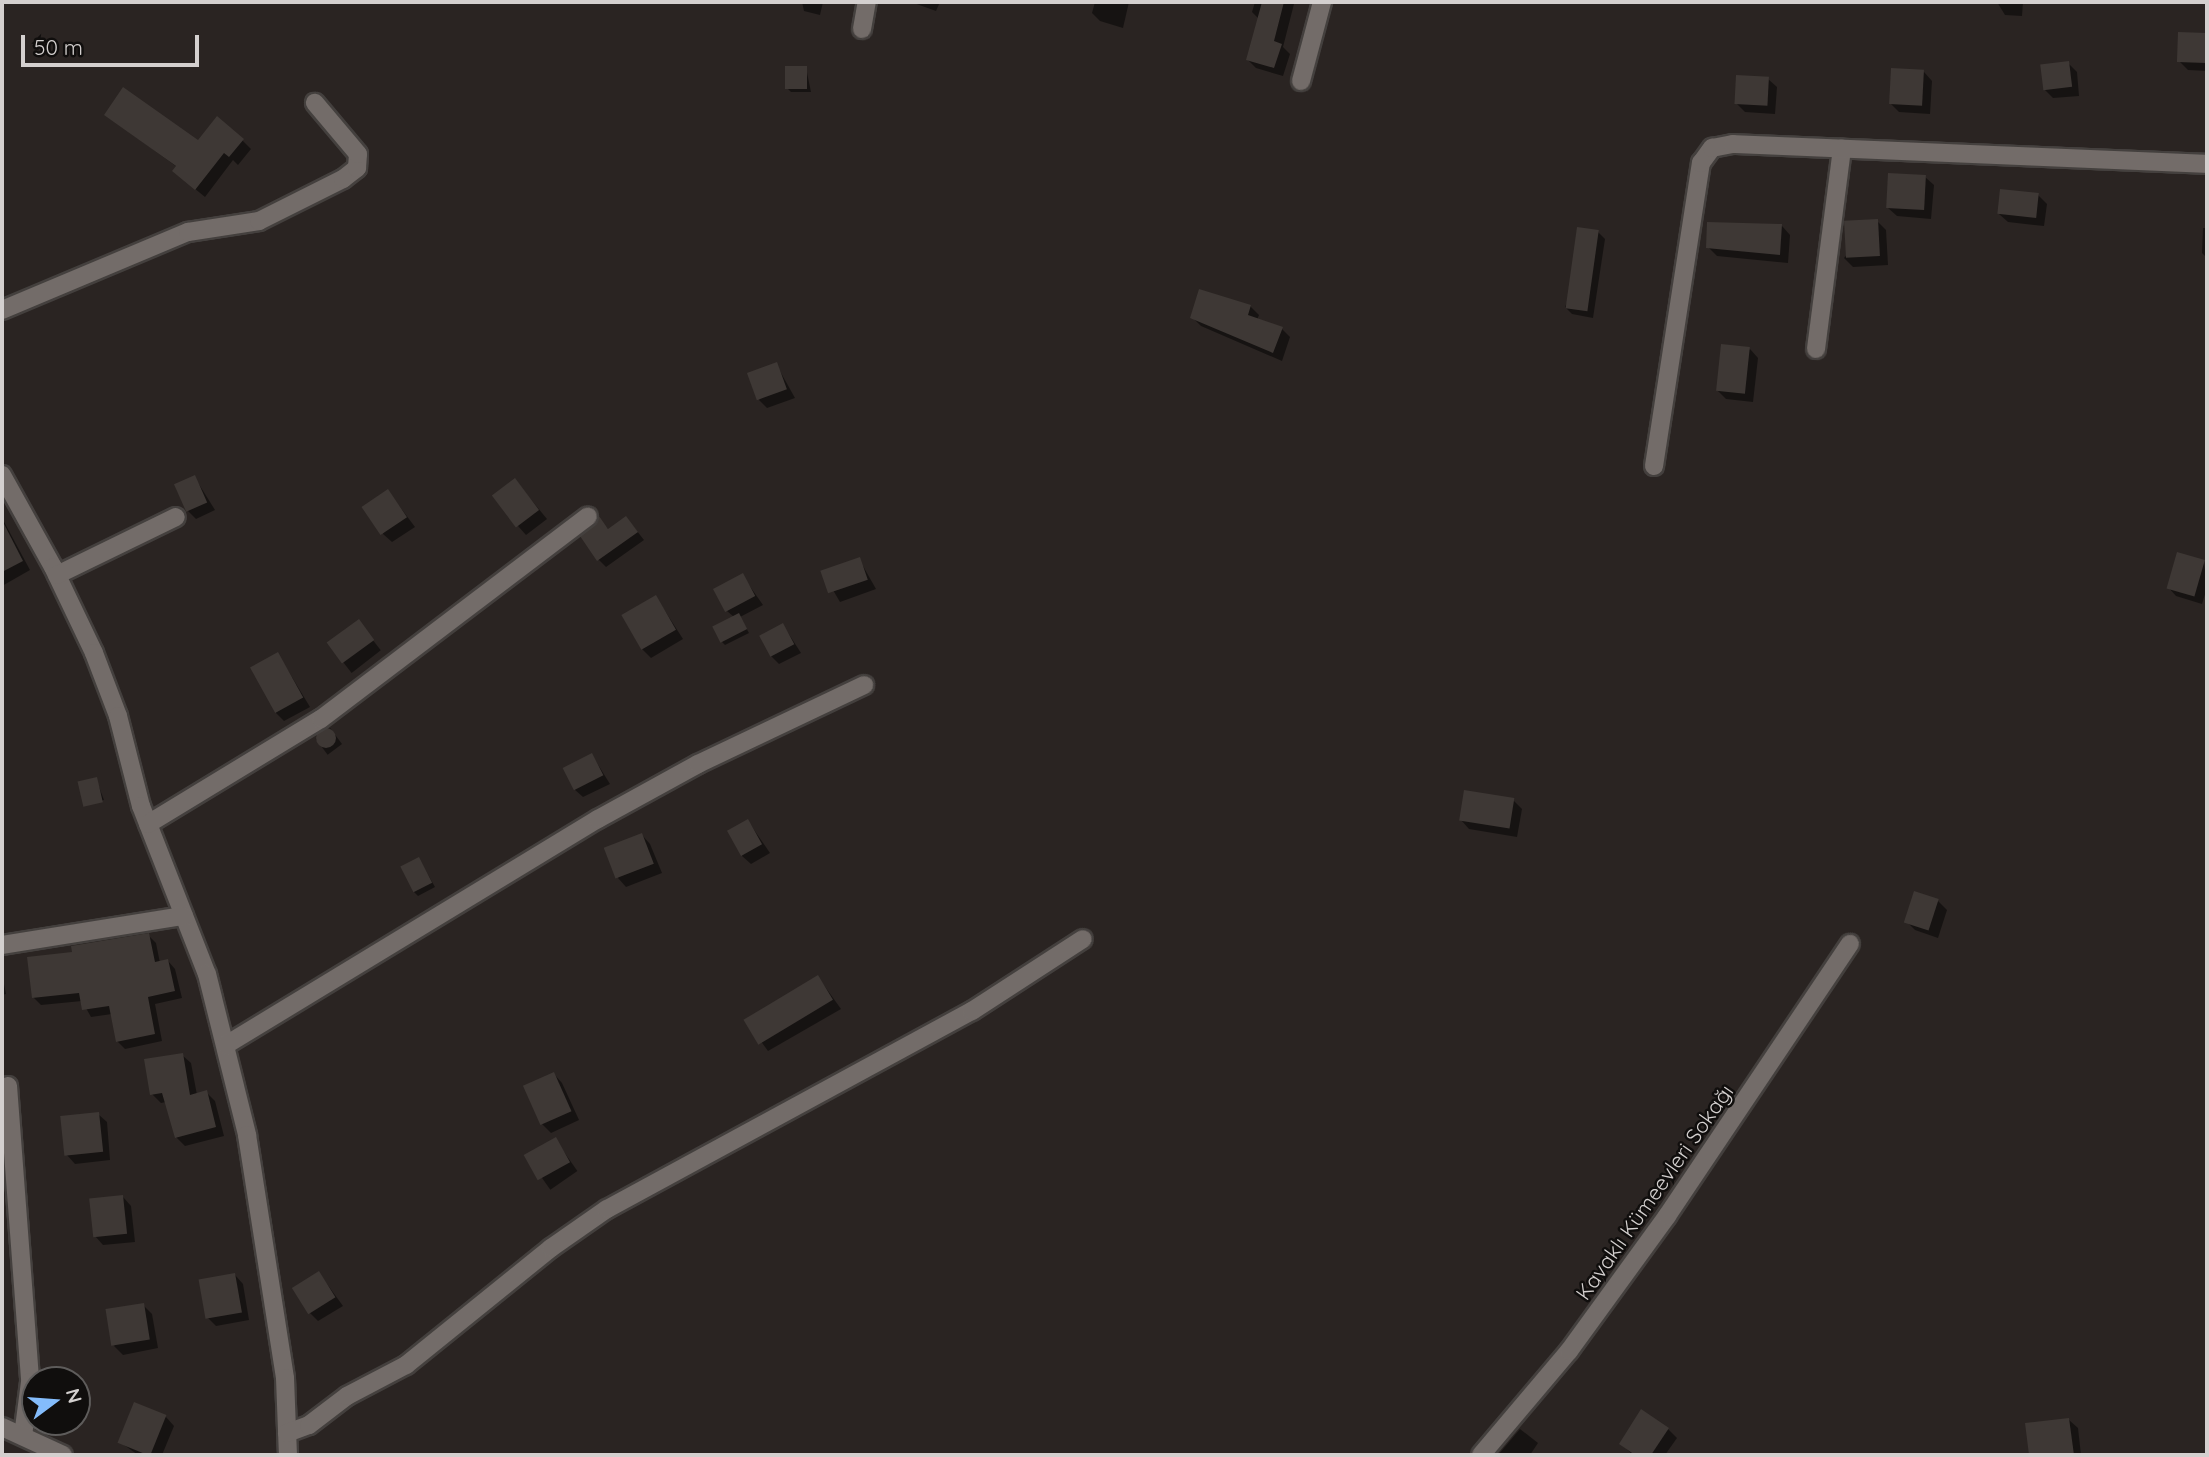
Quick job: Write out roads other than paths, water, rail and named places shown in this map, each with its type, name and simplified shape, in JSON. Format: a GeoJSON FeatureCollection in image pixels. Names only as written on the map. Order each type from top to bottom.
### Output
{"type":"FeatureCollection","features":[{"type":"Feature","properties":{"kind":"street"},"geometry":{"type":"LineString","coordinates":[[862,29],[867,2]]}},
{"type":"Feature","properties":{"kind":"street"},"geometry":{"type":"LineString","coordinates":[[1301,81],[1322,2]]}},
{"type":"Feature","properties":{"kind":"street"},"geometry":{"type":"LineString","coordinates":[[2,310],[188,232],[259,221],[343,179],[357,168],[358,154],[315,103]]}},
{"type":"Feature","properties":{"kind":"street"},"geometry":{"type":"LineString","coordinates":[[1654,466],[1703,156],[1725,145],[2207,164]]}},
{"type":"Feature","properties":{"kind":"street"},"geometry":{"type":"LineString","coordinates":[[1816,349],[1842,149]]}},
{"type":"Feature","properties":{"kind":"street"},"geometry":{"type":"LineString","coordinates":[[2,475],[57,575],[118,716],[148,824],[207,974],[247,1135],[285,1378],[288,1455]]}},
{"type":"Feature","properties":{"kind":"street"},"geometry":{"type":"LineString","coordinates":[[148,824],[321,719],[589,516]]}},
{"type":"Feature","properties":{"kind":"street"},"geometry":{"type":"LineString","coordinates":[[57,575],[176,517]]}},
{"type":"Feature","properties":{"kind":"street"},"geometry":{"type":"LineString","coordinates":[[226,1045],[598,819],[698,764],[864,685]]}},
{"type":"Feature","properties":{"kind":"street"},"geometry":{"type":"LineString","coordinates":[[2,944],[184,916]]}},
{"type":"Feature","properties":{"kind":"street"},"geometry":{"type":"LineString","coordinates":[[287,1433],[309,1425],[346,1396],[406,1365],[540,1256],[607,1209],[961,1017],[1083,939]]}},
{"type":"Feature","properties":{"kind":"street","name":"Kavaklı Kümeevleri Sokağı"},"geometry":{"type":"LineString","coordinates":[[1481,1455],[1569,1351],[1667,1216],[1850,944]]}},
{"type":"Feature","properties":{"kind":"street"},"geometry":{"type":"LineString","coordinates":[[8,1086],[29,1366]]}},
{"type":"Feature","properties":{"kind":"street"},"geometry":{"type":"LineString","coordinates":[[2,1427],[21,1435]]}},
{"type":"Feature","properties":{"kind":"street"},"geometry":{"type":"LineString","coordinates":[[23,1436],[63,1455]]}}]}
